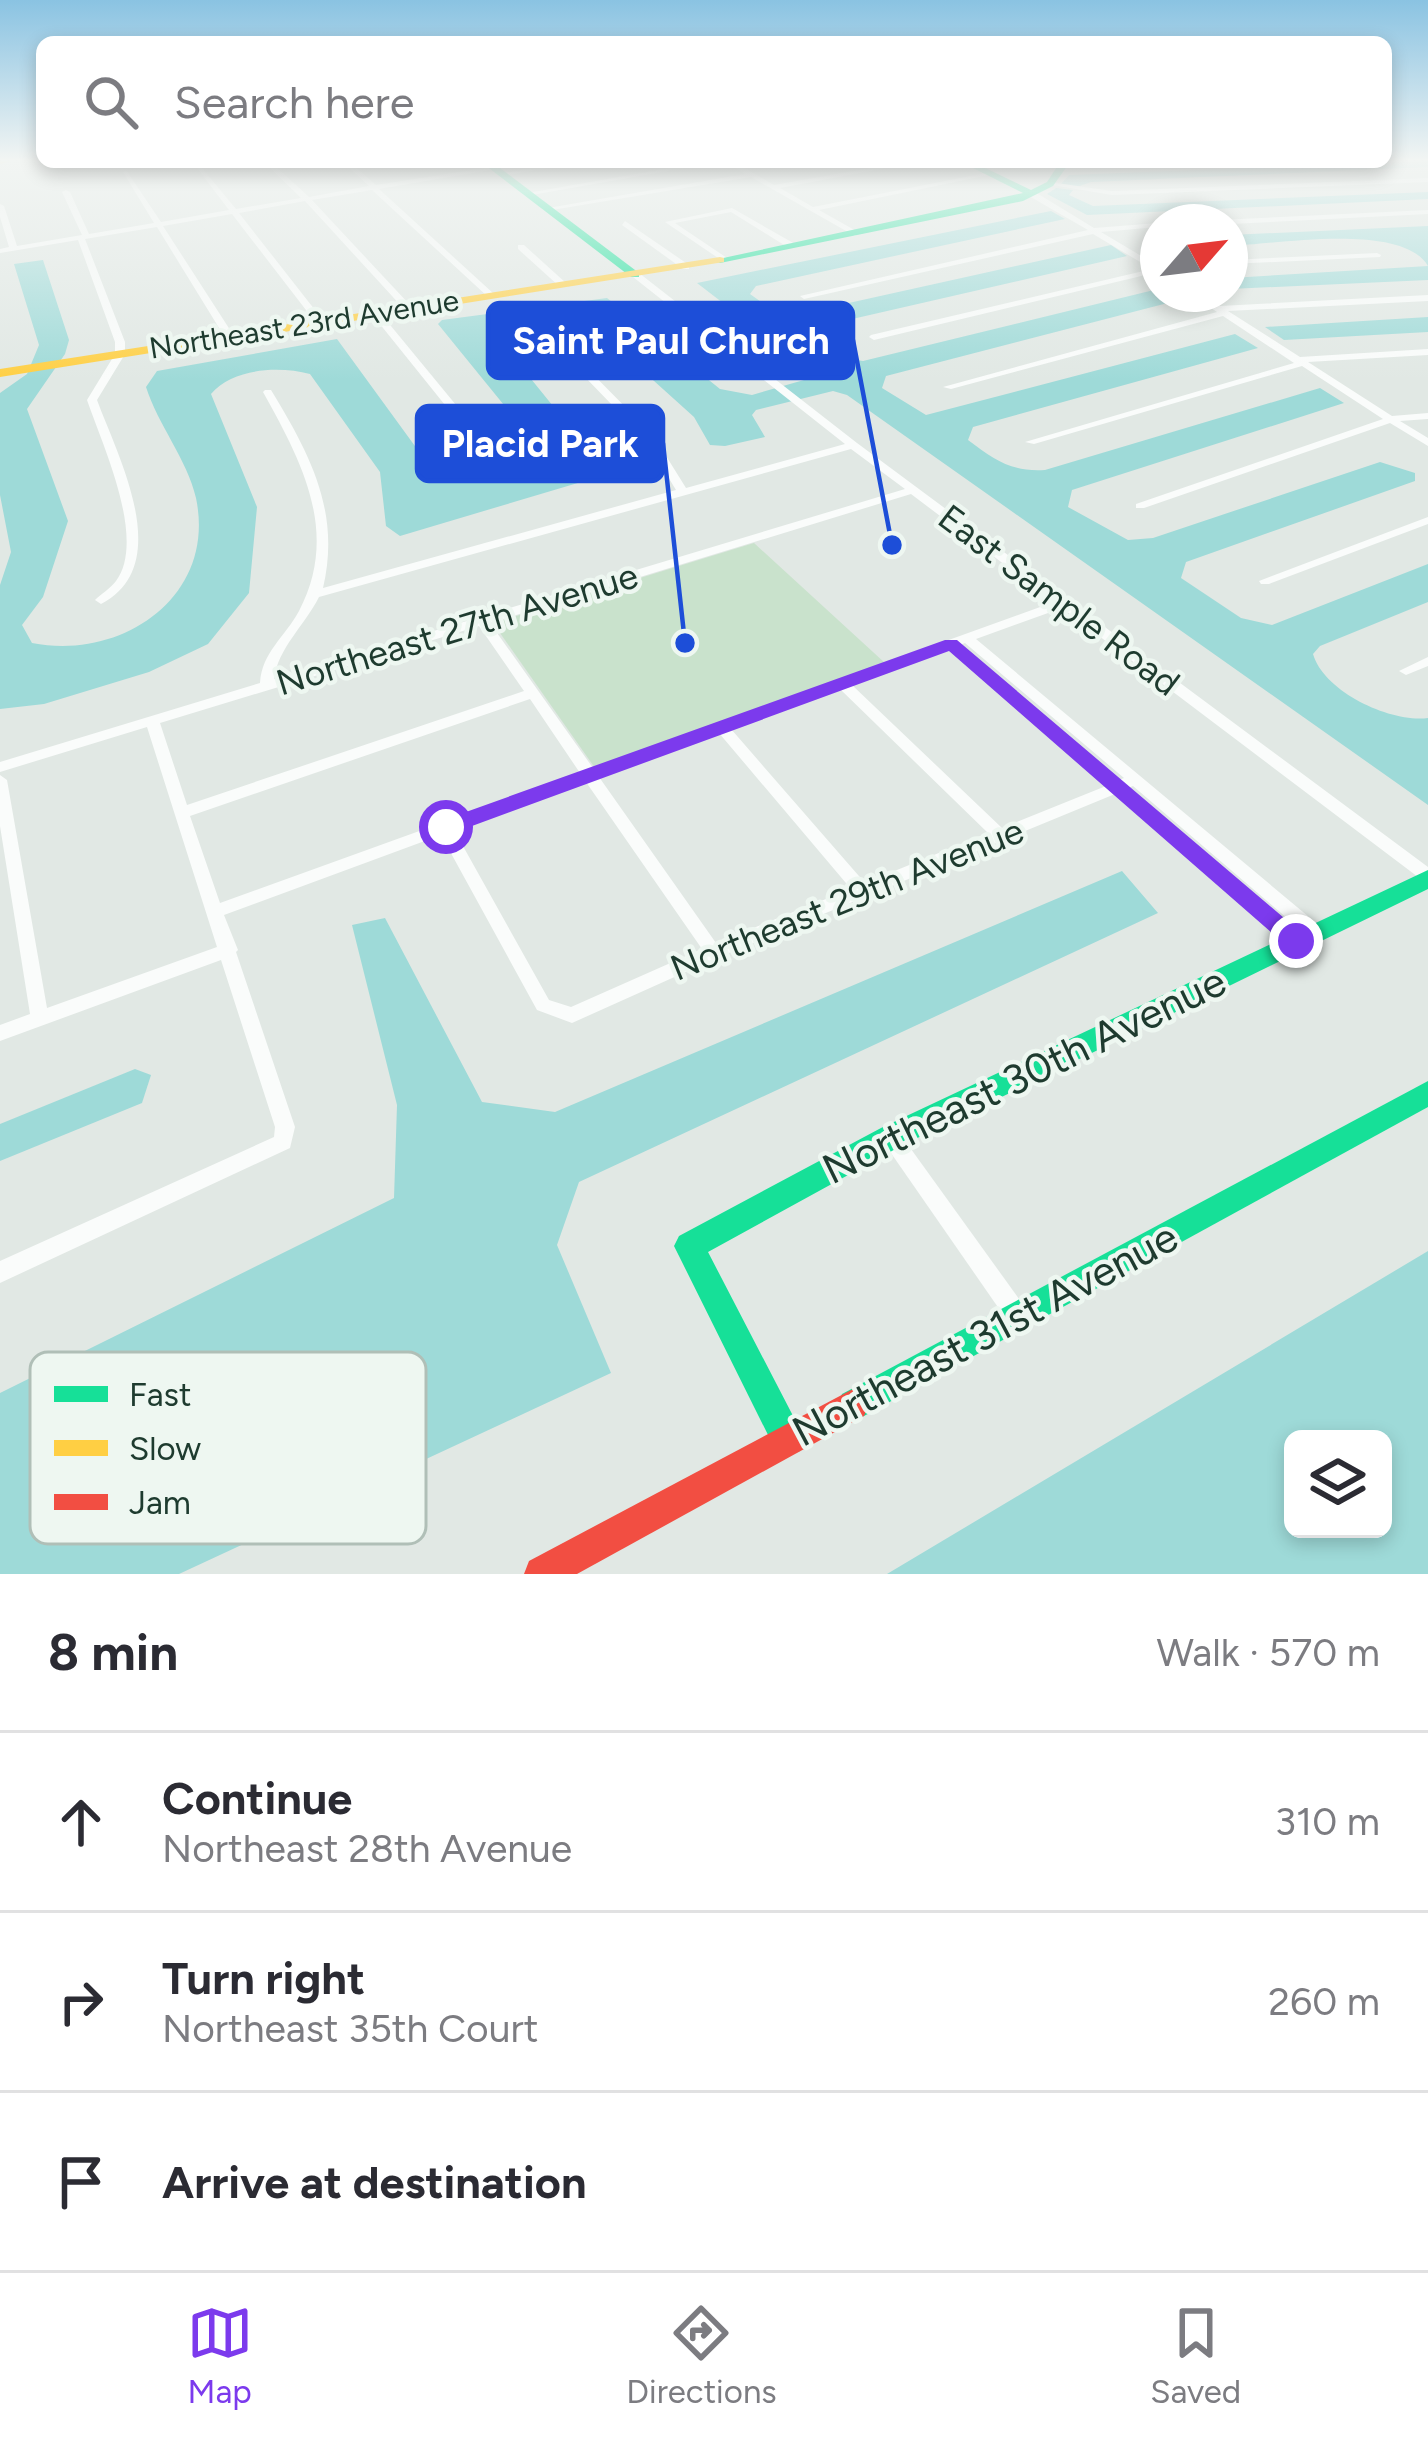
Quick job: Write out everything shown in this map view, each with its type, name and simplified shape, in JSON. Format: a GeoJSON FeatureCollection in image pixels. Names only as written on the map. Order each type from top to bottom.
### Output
{"type":"FeatureCollection","features":[{"type":"Feature","properties":{"kind":"street"},"geometry":{"type":"LineString","coordinates":[[9,234],[14,249]]}},
{"type":"Feature","properties":{"kind":"street"},"geometry":{"type":"LineString","coordinates":[[0,251],[101,234]]}},
{"type":"Feature","properties":{"kind":"street"},"geometry":{"type":"LineString","coordinates":[[164,234],[229,336]]}},
{"type":"Feature","properties":{"kind":"street"},"geometry":{"type":"LineString","coordinates":[[250,234],[319,321]]}},
{"type":"Feature","properties":{"kind":"street"},"geometry":{"type":"LineString","coordinates":[[341,234],[406,306]]}},
{"type":"Feature","properties":{"kind":"street"},"geometry":{"type":"LineString","coordinates":[[424,234],[490,294]]}},
{"type":"Feature","properties":{"kind":"street","name":"East Sample Road"},"geometry":{"type":"LineString","coordinates":[[584,234],[853,445],[1428,878]]}},
{"type":"Feature","properties":{"kind":"street"},"geometry":{"type":"LineString","coordinates":[[640,234],[686,267]]}},
{"type":"Feature","properties":{"kind":"street"},"geometry":{"type":"LineString","coordinates":[[687,234],[724,260]]}},
{"type":"Feature","properties":{"kind":"street"},"geometry":{"type":"LineString","coordinates":[[773,234],[792,246]]}},
{"type":"Feature","properties":{"kind":"street","name":"Northeast 23rd Avenue"},"geometry":{"type":"LineString","coordinates":[[0,373],[406,306],[686,267],[853,234]]}},
{"type":"Feature","properties":{"kind":"street"},"geometry":{"type":"LineString","coordinates":[[804,296],[1073,234]]}},
{"type":"Feature","properties":{"kind":"street"},"geometry":{"type":"LineString","coordinates":[[1106,234],[1140,257]]}},
{"type":"Feature","properties":{"kind":"street"},"geometry":{"type":"LineString","coordinates":[[84,237],[118,326],[120,354],[92,400],[135,520],[128,564],[112,594],[100,600]]}},
{"type":"Feature","properties":{"kind":"street"},"geometry":{"type":"LineString","coordinates":[[521,247],[563,285]]}},
{"type":"Feature","properties":{"kind":"street"},"geometry":{"type":"LineString","coordinates":[[1248,261],[1377,255]]}},
{"type":"Feature","properties":{"kind":"street"},"geometry":{"type":"LineString","coordinates":[[874,337],[1140,272]]}},
{"type":"Feature","properties":{"kind":"street"},"geometry":{"type":"LineString","coordinates":[[1248,309],[1428,298]]}},
{"type":"Feature","properties":{"kind":"street"},"geometry":{"type":"LineString","coordinates":[[374,311],[466,424],[482,455]]}},
{"type":"Feature","properties":{"kind":"street"},"geometry":{"type":"LineString","coordinates":[[948,387],[1216,312]]}},
{"type":"Feature","properties":{"kind":"street"},"geometry":{"type":"LineString","coordinates":[[1221,312],[1428,443]]}},
{"type":"Feature","properties":{"kind":"street"},"geometry":{"type":"LineString","coordinates":[[556,342],[650,437],[682,492]]}},
{"type":"Feature","properties":{"kind":"street"},"geometry":{"type":"LineString","coordinates":[[1030,442],[1297,362],[1428,352]]}},
{"type":"Feature","properties":{"kind":"street"},"geometry":{"type":"LineString","coordinates":[[267,687],[266,664],[315,594],[324,543],[321,502],[308,460],[268,392]]}},
{"type":"Feature","properties":{"kind":"street"},"geometry":{"type":"LineString","coordinates":[[1140,506],[1390,421],[1428,416]]}},
{"type":"Feature","properties":{"kind":"street"},"geometry":{"type":"LineString","coordinates":[[315,594],[853,445]]}},
{"type":"Feature","properties":{"kind":"street","name":"Northeast 27th Avenue"},"geometry":{"type":"LineString","coordinates":[[0,767],[913,490]]}},
{"type":"Feature","properties":{"kind":"street"},"geometry":{"type":"LineString","coordinates":[[1265,581],[1428,520]]}},
{"type":"Feature","properties":{"kind":"street"},"geometry":{"type":"LineString","coordinates":[[214,910],[1063,603]]}},
{"type":"Feature","properties":{"kind":"street"},"geometry":{"type":"LineString","coordinates":[[483,622],[713,952]]}},
{"type":"Feature","properties":{"kind":"street"},"geometry":{"type":"LineString","coordinates":[[959,641],[1305,937]]}},
{"type":"Feature","properties":{"kind":"street"},"geometry":{"type":"LineString","coordinates":[[1406,670],[1428,661]]}},
{"type":"Feature","properties":{"kind":"street"},"geometry":{"type":"LineString","coordinates":[[844,685],[1001,836]]}},
{"type":"Feature","properties":{"kind":"street"},"geometry":{"type":"LineString","coordinates":[[184,812],[533,693]]}},
{"type":"Feature","properties":{"kind":"street"},"geometry":{"type":"LineString","coordinates":[[0,1271],[283,1142],[285,1127],[152,722]]}},
{"type":"Feature","properties":{"kind":"street"},"geometry":{"type":"LineString","coordinates":[[723,728],[862,892]]}},
{"type":"Feature","properties":{"kind":"street"},"geometry":{"type":"LineString","coordinates":[[0,780],[40,1018]]}},
{"type":"Feature","properties":{"kind":"street","name":"Northeast 29th Avenue"},"geometry":{"type":"LineString","coordinates":[[446,827],[542,1005],[572,1015],[713,952],[1126,783]]}},
{"type":"Feature","properties":{"kind":"street","name":"Northeast 30th Avenue"},"geometry":{"type":"LineString","coordinates":[[788,1439],[689,1246],[891,1137],[1428,878]]}},
{"type":"Feature","properties":{"kind":"street"},"geometry":{"type":"LineString","coordinates":[[0,1033],[229,950]]}},
{"type":"Feature","properties":{"kind":"street","name":"Northeast 31st Avenue"},"geometry":{"type":"LineString","coordinates":[[542,1574],[1428,1093]]}},
{"type":"Feature","properties":{"kind":"street"},"geometry":{"type":"LineString","coordinates":[[891,1137],[1019,1318]]}},
{"type":"Feature","properties":{"kind":"green space"},"geometry":{"type":"Polygon","coordinates":[[[754,543],[885,663],[595,768],[493,623],[754,543]]]}},
{"type":"Feature","properties":{"kind":"water"},"geometry":{"type":"Polygon","coordinates":[[[936,234],[994,234],[756,286],[750,294],[775,312],[799,314],[1111,245],[1127,256],[813,328],[814,340],[839,357],[863,361],[1140,293],[1140,310],[886,376],[882,388],[926,415],[1235,334],[1258,348],[973,427],[968,440],[995,459],[1022,469],[1045,470],[1320,388],[1344,403],[1072,490],[1068,507],[1128,540],[1153,538],[1380,462],[1415,473],[1415,481],[1186,562],[1181,578],[1241,618],[1272,625],[1428,564],[1428,602],[1320,646],[1313,654],[1330,681],[1361,702],[1396,715],[1428,718],[1428,805],[847,395],[833,391],[756,410],[752,415],[765,437],[710,445],[694,417],[593,326],[571,320],[518,328],[502,343],[608,474],[400,536],[386,526],[380,472],[310,374],[271,370],[231,379],[211,394],[257,507],[249,593],[208,644],[149,672],[44,704],[0,709],[0,585],[11,552],[0,495],[0,393],[27,374],[39,345],[14,264],[43,260],[69,340],[65,354],[27,409],[68,521],[43,597],[22,625],[32,643],[98,642],[128,631],[155,615],[177,593],[192,565],[199,534],[196,498],[146,387],[157,371],[337,339],[436,475],[476,482],[529,469],[539,448],[438,324],[442,320],[607,298],[720,389],[752,395],[818,376],[697,283],[936,234]]]}},
{"type":"Feature","properties":{"kind":"water"},"geometry":{"type":"Polygon","coordinates":[[[1248,234],[1428,234],[1428,266],[1414,252],[1393,244],[1306,240],[1248,245],[1248,234]]]}},
{"type":"Feature","properties":{"kind":"water"},"geometry":{"type":"Polygon","coordinates":[[[1428,266],[1428,280],[1248,288],[1248,277],[1428,266]]]}},
{"type":"Feature","properties":{"kind":"water"},"geometry":{"type":"Polygon","coordinates":[[[1428,317],[1428,332],[1284,340],[1265,327],[1428,317]]]}},
{"type":"Feature","properties":{"kind":"water"},"geometry":{"type":"Polygon","coordinates":[[[1122,871],[1158,913],[579,1182],[557,1245],[611,1373],[426,1459],[426,1352],[83,1352],[394,1198],[397,1105],[352,925],[385,918],[482,1102],[555,1112],[1122,871]]]}},
{"type":"Feature","properties":{"kind":"water"},"geometry":{"type":"Polygon","coordinates":[[[135,1069],[151,1075],[142,1103],[0,1161],[0,1124],[135,1069]]]}},
{"type":"Feature","properties":{"kind":"water"},"geometry":{"type":"Polygon","coordinates":[[[1428,1251],[1428,1574],[887,1574],[1428,1251]]]}},
{"type":"Feature","properties":{"kind":"water"},"geometry":{"type":"Polygon","coordinates":[[[30,1378],[30,1544],[243,1544],[179,1574],[0,1574],[0,1393],[30,1378]]]}},
{"type":"Feature","properties":{"kind":"traffic: fast"},"geometry":{"type":"LineString","coordinates":[[582,234],[635,275]]}},
{"type":"Feature","properties":{"kind":"traffic: fast"},"geometry":{"type":"LineString","coordinates":[[720,260],[845,234]]}},
{"type":"Feature","properties":{"kind":"traffic: fast"},"geometry":{"type":"LineString","coordinates":[[788,1439],[689,1246],[891,1137],[1428,879]]}},
{"type":"Feature","properties":{"kind":"traffic: fast"},"geometry":{"type":"LineString","coordinates":[[853,1405],[1428,1093]]}},
{"type":"Feature","properties":{"kind":"traffic: slow"},"geometry":{"type":"LineString","coordinates":[[0,373],[720,260]]}},
{"type":"Feature","properties":{"kind":"traffic: jam"},"geometry":{"type":"LineString","coordinates":[[542,1574],[853,1405]]}},
{"type":"Feature","properties":{"kind":"place","name":"Saint Paul Church"},"geometry":{"type":"Point","coordinates":[892,545]}},
{"type":"Feature","properties":{"kind":"place","name":"Placid Park"},"geometry":{"type":"Point","coordinates":[685,643]}},
{"type":"Feature","properties":{"kind":"route"},"geometry":{"type":"LineString","coordinates":[[446,827],[951,644],[1296,941]]}}]}
